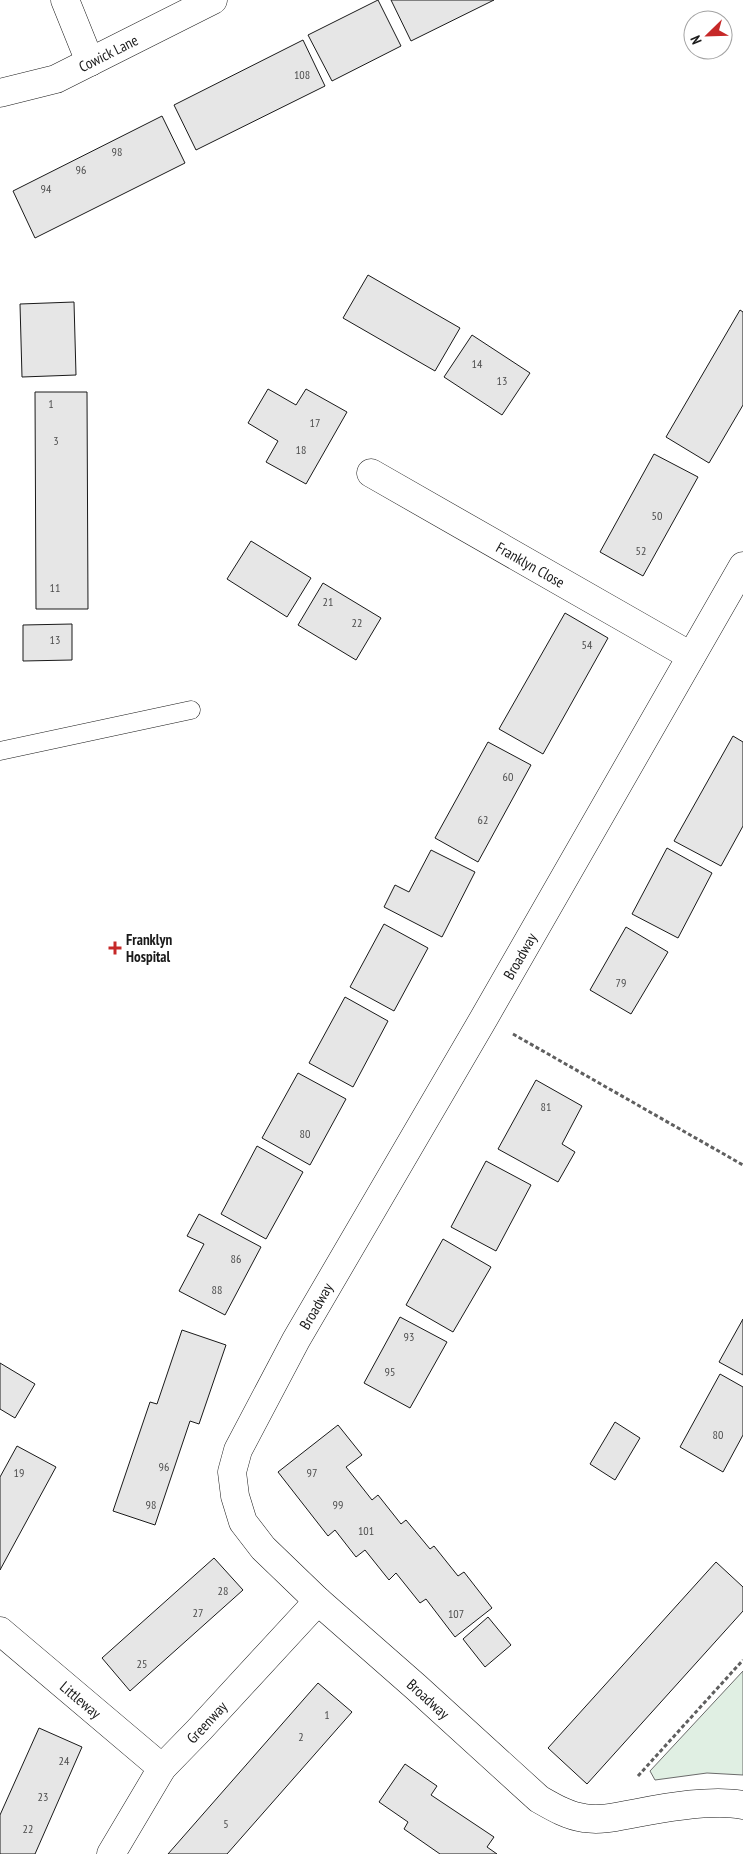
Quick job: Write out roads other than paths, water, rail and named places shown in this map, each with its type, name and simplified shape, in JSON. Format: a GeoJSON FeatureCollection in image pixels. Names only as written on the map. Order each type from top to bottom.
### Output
{"type":"FeatureCollection","features":[{"type":"Feature","properties":{"kind":"street"},"geometry":{"type":"LineString","coordinates":[[65,0],[90,62]]}},
{"type":"Feature","properties":{"kind":"street","name":"Cowick Lane"},"geometry":{"type":"LineString","coordinates":[[0,94],[56,79],[213,0]]}},
{"type":"Feature","properties":{"kind":"street","name":"Franklyn Close"},"geometry":{"type":"LineString","coordinates":[[371,473],[691,656]]}},
{"type":"Feature","properties":{"kind":"street","name":"Broadway"},"geometry":{"type":"LineString","coordinates":[[743,566],[484,1018],[296,1340],[238,1450],[232,1472],[235,1496],[243,1522],[262,1548],[318,1601],[416,1686],[538,1799],[562,1811],[584,1818],[601,1819],[683,1806],[728,1802],[743,1805]]}},
{"type":"Feature","properties":{"kind":"street","name":"Greenway"},"geometry":{"type":"LineString","coordinates":[[111,1854],[162,1768],[318,1601]]}},
{"type":"Feature","properties":{"kind":"street","name":"Littleway"},"geometry":{"type":"LineString","coordinates":[[0,1631],[162,1768]]}},
{"type":"Feature","properties":{"kind":"lane"},"geometry":{"type":"LineString","coordinates":[[0,751],[191,710]]}},
{"type":"Feature","properties":{"kind":"place","name":"Franklyn Hospital"},"geometry":{"type":"Point","coordinates":[115,948]}}]}
